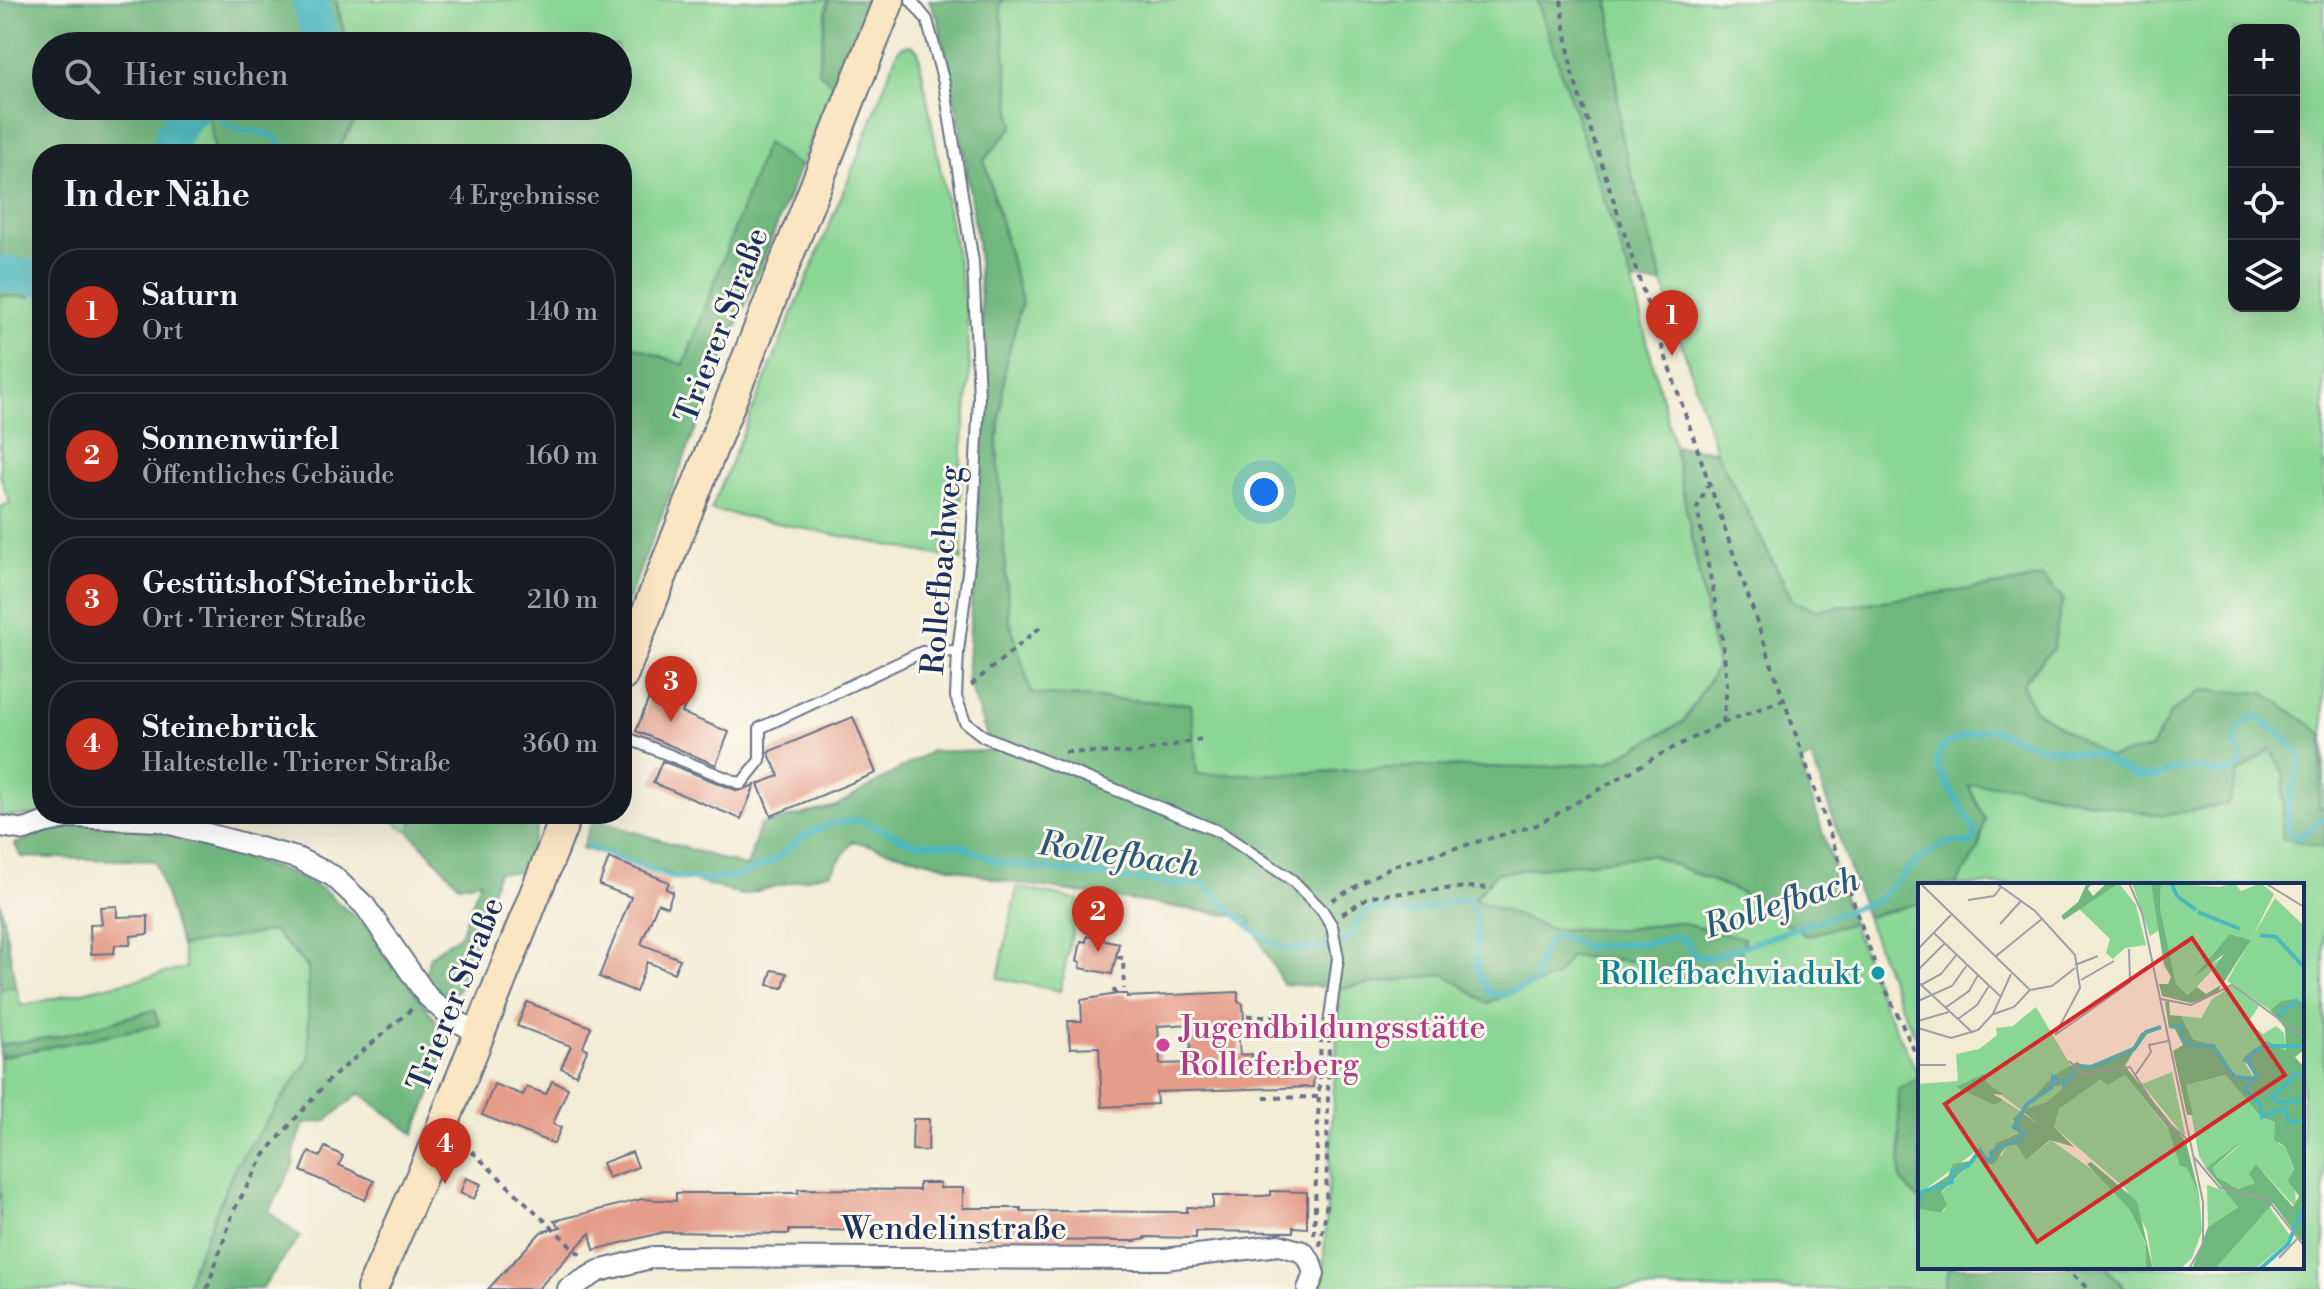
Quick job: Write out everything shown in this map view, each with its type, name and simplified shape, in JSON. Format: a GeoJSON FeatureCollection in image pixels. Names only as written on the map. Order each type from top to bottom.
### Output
{"type":"FeatureCollection","features":[{"type":"Feature","properties":{"kind":"main road","name":"Trierer Straße"},"geometry":{"type":"LineString","coordinates":[[632,651],[889,0]]}},
{"type":"Feature","properties":{"kind":"main road","name":"Trierer Straße"},"geometry":{"type":"LineString","coordinates":[[372,1289],[440,1131],[563,824]]}},
{"type":"Feature","properties":{"kind":"street"},"geometry":{"type":"LineString","coordinates":[[0,826],[25,830],[40,824]]}},
{"type":"Feature","properties":{"kind":"street"},"geometry":{"type":"LineString","coordinates":[[170,824],[297,858],[333,876],[365,906],[427,996],[452,1019],[478,1032]]}},
{"type":"Feature","properties":{"kind":"street","name":"Wendelinstraße"},"geometry":{"type":"LineString","coordinates":[[568,1289],[599,1271],[654,1257],[1165,1259],[1279,1245],[1306,1256]]}},
{"type":"Feature","properties":{"kind":"street"},"geometry":{"type":"LineString","coordinates":[[1306,1256],[1314,1274],[1308,1289]]}},
{"type":"Feature","properties":{"kind":"lane","name":"Rollefbachweg"},"geometry":{"type":"LineString","coordinates":[[911,0],[927,20],[944,83],[973,262],[979,397],[972,540],[958,651],[956,697],[965,722],[983,736],[1220,832],[1292,880],[1322,910],[1330,923],[1338,958],[1329,1025]]}},
{"type":"Feature","properties":{"kind":"lane"},"geometry":{"type":"LineString","coordinates":[[632,740],[741,784],[760,760],[760,728],[922,652],[958,651]]}},
{"type":"Feature","properties":{"kind":"path"},"geometry":{"type":"LineString","coordinates":[[1561,0],[1572,73],[1709,483],[1878,973],[1918,1059]]}},
{"type":"Feature","properties":{"kind":"path"},"geometry":{"type":"LineString","coordinates":[[1709,483],[1697,508],[1723,643],[1727,685],[1723,723]]}},
{"type":"Feature","properties":{"kind":"path"},"geometry":{"type":"LineString","coordinates":[[956,697],[1043,625]]}},
{"type":"Feature","properties":{"kind":"path"},"geometry":{"type":"LineString","coordinates":[[1322,910],[1335,897],[1392,866],[1537,825],[1663,753],[1723,723],[1783,700]]}},
{"type":"Feature","properties":{"kind":"path"},"geometry":{"type":"LineString","coordinates":[[1055,750],[1137,753],[1201,739]]}},
{"type":"Feature","properties":{"kind":"path"},"geometry":{"type":"LineString","coordinates":[[1330,923],[1370,896],[1467,887],[1493,888]]}},
{"type":"Feature","properties":{"kind":"path"},"geometry":{"type":"LineString","coordinates":[[1117,957],[1123,958],[1124,989]]}},
{"type":"Feature","properties":{"kind":"path"},"geometry":{"type":"LineString","coordinates":[[207,1289],[234,1210],[265,1154],[327,1082],[427,996]]}},
{"type":"Feature","properties":{"kind":"path"},"geometry":{"type":"LineString","coordinates":[[1247,1016],[1275,1016],[1293,1020]]}},
{"type":"Feature","properties":{"kind":"path"},"geometry":{"type":"LineString","coordinates":[[1306,1256],[1313,1241],[1321,1033],[1329,1025]]}},
{"type":"Feature","properties":{"kind":"path"},"geometry":{"type":"LineString","coordinates":[[1306,1256],[1323,1242],[1329,1025]]}},
{"type":"Feature","properties":{"kind":"path"},"geometry":{"type":"LineString","coordinates":[[1264,1098],[1318,1097]]}},
{"type":"Feature","properties":{"kind":"path"},"geometry":{"type":"LineString","coordinates":[[440,1131],[465,1144],[599,1271]]}},
{"type":"Feature","properties":{"kind":"path"},"geometry":{"type":"LineString","coordinates":[[2066,1269],[2088,1289]]}},
{"type":"Feature","properties":{"kind":"green space"},"geometry":{"type":"Polygon","coordinates":[[[0,0],[336,0],[344,32],[32,32],[32,120],[202,120],[188,128],[186,144],[32,144],[30,297],[0,296],[0,0]]]}},
{"type":"Feature","properties":{"kind":"green space"},"geometry":{"type":"Polygon","coordinates":[[[336,0],[828,0],[818,71],[836,79],[800,167],[766,144],[684,365],[632,346],[632,144],[341,144],[356,120],[632,120],[632,32],[344,32],[336,0]]]}},
{"type":"Feature","properties":{"kind":"green space"},"geometry":{"type":"Polygon","coordinates":[[[828,0],[869,0],[834,85],[818,71],[828,0]]]}},
{"type":"Feature","properties":{"kind":"green space"},"geometry":{"type":"Polygon","coordinates":[[[929,0],[1005,0],[1000,3],[1013,127],[984,160],[1022,302],[1006,362],[997,446],[1009,619],[1032,694],[1191,704],[1197,774],[1288,774],[1425,766],[1516,768],[1607,763],[1683,722],[1717,667],[1674,446],[1716,451],[1793,601],[1816,610],[2042,577],[2063,598],[2053,648],[2022,684],[2033,709],[2107,757],[2151,749],[2171,712],[2202,690],[2265,693],[2323,734],[2319,808],[2324,807],[2324,848],[2282,838],[2284,775],[2270,749],[2238,774],[2228,804],[2161,816],[2011,785],[1968,785],[1985,819],[1979,848],[1957,883],[1918,883],[1918,904],[1866,917],[1812,758],[1800,762],[1852,923],[1806,936],[1742,893],[1651,855],[1496,873],[1474,899],[1551,929],[1625,929],[1676,922],[1744,938],[1740,962],[1672,981],[1644,962],[1571,956],[1556,977],[1487,1003],[1445,974],[1340,988],[1283,984],[1248,918],[1003,881],[853,841],[831,872],[742,895],[582,848],[591,824],[609,824],[747,867],[760,825],[836,806],[931,751],[992,751],[967,678],[985,368],[977,242],[960,126],[938,19],[929,0]]]}},
{"type":"Feature","properties":{"kind":"green space"},"geometry":{"type":"Polygon","coordinates":[[[1005,0],[1537,0],[1632,282],[1674,446],[1717,667],[1683,722],[1607,763],[1516,768],[1425,766],[1288,774],[1197,774],[1191,704],[1031,694],[1009,619],[997,446],[1006,362],[1022,302],[984,159],[1012,127],[1000,3],[1005,0]]]}},
{"type":"Feature","properties":{"kind":"green space"},"geometry":{"type":"Polygon","coordinates":[[[1537,0],[1609,0],[1621,136],[1663,284],[1632,282],[1537,0]]]}},
{"type":"Feature","properties":{"kind":"green space"},"geometry":{"type":"Polygon","coordinates":[[[1609,0],[2324,0],[2324,807],[2319,809],[2323,734],[2171,712],[2151,749],[2108,758],[2033,709],[2022,683],[2053,648],[2042,577],[1817,610],[1793,601],[1716,451],[1669,304],[1621,136],[1609,0]]]}},
{"type":"Feature","properties":{"kind":"green space"},"geometry":{"type":"Polygon","coordinates":[[[911,45],[918,50],[967,310],[970,375],[960,469],[962,560],[711,510],[858,156],[897,52],[911,45]]]}},
{"type":"Feature","properties":{"kind":"green space"},"geometry":{"type":"Polygon","coordinates":[[[203,120],[211,120],[214,144],[186,144],[188,128],[203,120]]]}},
{"type":"Feature","properties":{"kind":"green space"},"geometry":{"type":"Polygon","coordinates":[[[210,120],[356,120],[341,144],[213,144],[210,120]]]}},
{"type":"Feature","properties":{"kind":"green space"},"geometry":{"type":"Polygon","coordinates":[[[766,143],[800,167],[632,590],[632,346],[684,365],[766,143]]]}},
{"type":"Feature","properties":{"kind":"green space"},"geometry":{"type":"Polygon","coordinates":[[[32,279],[32,815],[4,817],[0,815],[0,507],[10,503],[0,475],[0,296],[30,296],[32,279]]]}},
{"type":"Feature","properties":{"kind":"green space"},"geometry":{"type":"Polygon","coordinates":[[[2270,749],[2284,775],[2282,837],[2324,848],[2324,1289],[2125,1289],[2109,1269],[2304,1269],[2304,883],[1957,883],[1978,848],[1967,785],[2011,785],[2094,803],[2238,774],[2270,749]]]}},
{"type":"Feature","properties":{"kind":"green space"},"geometry":{"type":"Polygon","coordinates":[[[64,824],[113,824],[158,830],[290,873],[324,890],[365,926],[452,1042],[414,1134],[360,1093],[326,1121],[304,1124],[295,1148],[293,1165],[269,1212],[300,1237],[261,1289],[187,1289],[191,1271],[235,1167],[309,1060],[308,967],[273,931],[181,946],[155,861],[21,857],[15,844],[64,824]]]}},
{"type":"Feature","properties":{"kind":"green space"},"geometry":{"type":"Polygon","coordinates":[[[397,824],[412,824],[410,832],[397,824]]]}},
{"type":"Feature","properties":{"kind":"green space"},"geometry":{"type":"Polygon","coordinates":[[[412,824],[539,824],[522,873],[498,872],[458,991],[436,997],[424,981],[430,956],[461,934],[480,881],[459,885],[410,832],[412,824]]]}},
{"type":"Feature","properties":{"kind":"green space"},"geometry":{"type":"Polygon","coordinates":[[[1651,855],[1742,893],[1806,936],[1852,923],[1882,1001],[1918,1073],[1918,1078],[1898,1090],[1901,1181],[1918,1198],[1918,1269],[1949,1269],[1943,1289],[1322,1289],[1340,988],[1445,974],[1488,1003],[1570,956],[1644,962],[1672,981],[1676,922],[1625,929],[1551,929],[1473,899],[1496,873],[1651,855]]]}},
{"type":"Feature","properties":{"kind":"green space"},"geometry":{"type":"Polygon","coordinates":[[[1017,887],[1079,900],[1060,991],[998,978],[1017,887]]]}},
{"type":"Feature","properties":{"kind":"green space"},"geometry":{"type":"Polygon","coordinates":[[[0,901],[16,986],[0,989],[0,901]]]}},
{"type":"Feature","properties":{"kind":"green space"},"geometry":{"type":"Polygon","coordinates":[[[1918,904],[1918,1040],[1900,1005],[1866,917],[1918,904]]]}},
{"type":"Feature","properties":{"kind":"green space"},"geometry":{"type":"Polygon","coordinates":[[[273,931],[308,968],[309,1059],[235,1167],[191,1271],[187,1289],[0,1289],[0,1057],[159,1024],[154,1010],[60,1036],[0,1045],[0,989],[16,986],[21,1006],[186,968],[181,946],[273,931]]]}},
{"type":"Feature","properties":{"kind":"green space"},"geometry":{"type":"Polygon","coordinates":[[[154,1010],[159,1025],[0,1057],[0,1045],[60,1036],[154,1010]]]}},
{"type":"Feature","properties":{"kind":"green space"},"geometry":{"type":"Polygon","coordinates":[[[1918,1078],[1918,1198],[1901,1181],[1898,1090],[1918,1078]]]}},
{"type":"Feature","properties":{"kind":"green space"},"geometry":{"type":"Polygon","coordinates":[[[1949,1269],[2109,1269],[2125,1289],[1943,1289],[1949,1269]]]}},
{"type":"Feature","properties":{"kind":"building"},"geometry":{"type":"Polygon","coordinates":[[[658,675],[692,689],[682,713],[729,732],[716,765],[636,731],[658,675]]]}},
{"type":"Feature","properties":{"kind":"building"},"geometry":{"type":"Polygon","coordinates":[[[853,717],[876,773],[771,816],[758,784],[779,776],[768,752],[853,717]]]}},
{"type":"Feature","properties":{"kind":"building"},"geometry":{"type":"Polygon","coordinates":[[[662,761],[738,791],[755,785],[741,819],[653,783],[662,761]]]}},
{"type":"Feature","properties":{"kind":"building"},"geometry":{"type":"Polygon","coordinates":[[[609,858],[669,882],[666,889],[673,892],[667,907],[658,903],[641,944],[680,959],[674,973],[647,962],[636,992],[599,977],[631,897],[599,885],[609,858]]]}},
{"type":"Feature","properties":{"kind":"building"},"geometry":{"type":"Polygon","coordinates":[[[117,906],[117,917],[148,916],[148,934],[131,936],[130,945],[115,945],[114,953],[91,954],[90,925],[102,924],[100,907],[117,906]]]}},
{"type":"Feature","properties":{"kind":"building"},"geometry":{"type":"Polygon","coordinates":[[[1087,936],[1119,943],[1112,974],[1080,968],[1081,962],[1077,961],[1081,941],[1086,942],[1087,936]]]}},
{"type":"Feature","properties":{"kind":"building"},"geometry":{"type":"Polygon","coordinates":[[[772,970],[787,973],[783,988],[768,985],[772,970]]]}},
{"type":"Feature","properties":{"kind":"building"},"geometry":{"type":"Polygon","coordinates":[[[1238,992],[1238,1002],[1243,1004],[1244,1022],[1237,1022],[1240,1055],[1252,1054],[1253,1073],[1314,1070],[1313,1087],[1156,1092],[1157,1104],[1102,1107],[1099,1047],[1070,1048],[1068,1021],[1082,1021],[1081,1000],[1117,994],[1127,994],[1127,997],[1238,992]],[[1191,1024],[1158,1026],[1160,1064],[1190,1063],[1191,1024]]]}},
{"type":"Feature","properties":{"kind":"building"},"geometry":{"type":"Polygon","coordinates":[[[527,1002],[591,1027],[583,1047],[588,1049],[576,1075],[561,1068],[571,1046],[517,1026],[527,1002]]]}},
{"type":"Feature","properties":{"kind":"building"},"geometry":{"type":"Polygon","coordinates":[[[552,1081],[568,1088],[553,1124],[561,1128],[554,1144],[482,1115],[494,1084],[523,1095],[527,1087],[546,1094],[552,1081]]]}},
{"type":"Feature","properties":{"kind":"building"},"geometry":{"type":"Polygon","coordinates":[[[913,1119],[929,1119],[928,1151],[912,1150],[913,1119]]]}},
{"type":"Feature","properties":{"kind":"building"},"geometry":{"type":"Polygon","coordinates":[[[325,1147],[343,1156],[339,1165],[374,1181],[365,1200],[301,1171],[309,1152],[320,1157],[325,1147]]]}},
{"type":"Feature","properties":{"kind":"building"},"geometry":{"type":"Polygon","coordinates":[[[632,1152],[638,1167],[608,1178],[602,1163],[632,1152]]]}},
{"type":"Feature","properties":{"kind":"building"},"geometry":{"type":"Polygon","coordinates":[[[466,1178],[481,1184],[474,1199],[460,1193],[466,1178]]]}},
{"type":"Feature","properties":{"kind":"building"},"geometry":{"type":"Polygon","coordinates":[[[919,1183],[940,1183],[940,1188],[963,1188],[963,1208],[1021,1208],[1021,1211],[1187,1212],[1187,1207],[1213,1208],[1213,1196],[1262,1196],[1271,1195],[1271,1191],[1307,1192],[1307,1228],[1293,1227],[1293,1232],[1196,1231],[1196,1238],[1145,1237],[1135,1241],[980,1240],[963,1231],[789,1230],[789,1234],[664,1232],[594,1250],[590,1233],[538,1289],[488,1289],[541,1232],[561,1227],[554,1221],[642,1199],[676,1201],[676,1193],[798,1193],[798,1189],[919,1190],[919,1183]]]}},
{"type":"Feature","properties":{"kind":"waterway"},"geometry":{"type":"LineString","coordinates":[[309,0],[319,32]]}},
{"type":"Feature","properties":{"kind":"waterway"},"geometry":{"type":"LineString","coordinates":[[171,144],[183,120]]}},
{"type":"Feature","properties":{"kind":"waterway"},"geometry":{"type":"LineString","coordinates":[[223,120],[237,129],[268,134],[281,144]]}},
{"type":"Feature","properties":{"kind":"waterway"},"geometry":{"type":"LineString","coordinates":[[0,273],[32,278]]}},
{"type":"Feature","properties":{"kind":"waterway","name":"Rollefbach"},"geometry":{"type":"LineString","coordinates":[[587,846],[669,877],[705,880],[737,876],[772,862],[802,837],[832,823],[860,820],[913,843],[960,845],[999,863],[1172,884],[1204,884],[1256,932],[1279,946],[1291,949],[1313,949],[1348,941],[1359,919],[1370,910],[1407,914],[1450,901],[1468,901],[1477,916],[1476,966],[1489,993],[1501,995],[1534,983],[1542,951],[1553,937],[1565,937],[1584,947],[1658,942],[1671,936],[1687,941],[1690,950],[1698,957],[1712,957],[1878,900],[1916,862],[1945,843],[1970,844],[1975,839],[1975,830],[1941,774],[1937,759],[1942,747],[1966,735],[1990,729],[2037,746],[2097,755],[2135,776],[2156,777],[2174,769],[2232,772],[2241,764],[2241,753],[2234,745],[2236,736],[2243,724],[2255,716],[2284,736],[2301,756],[2288,818],[2293,837],[2300,836],[2324,818]]}},
{"type":"Feature","properties":{"kind":"place","name":"Saturn"},"geometry":{"type":"Point","coordinates":[1672,356]}},
{"type":"Feature","properties":{"kind":"place","name":"Gestütshof Steinebrück"},"geometry":{"type":"Point","coordinates":[671,722]}},
{"type":"Feature","properties":{"kind":"place","name":"Sonnenwürfel"},"geometry":{"type":"Point","coordinates":[1098,952]}},
{"type":"Feature","properties":{"kind":"place","name":"Rollefbachviadukt"},"geometry":{"type":"Point","coordinates":[1878,973]}},
{"type":"Feature","properties":{"kind":"place","name":"Jugendbildungsstätte Rolleferberg"},"geometry":{"type":"Point","coordinates":[1163,1045]}},
{"type":"Feature","properties":{"kind":"place","name":"Steinebrück"},"geometry":{"type":"Point","coordinates":[445,1184]}}]}
